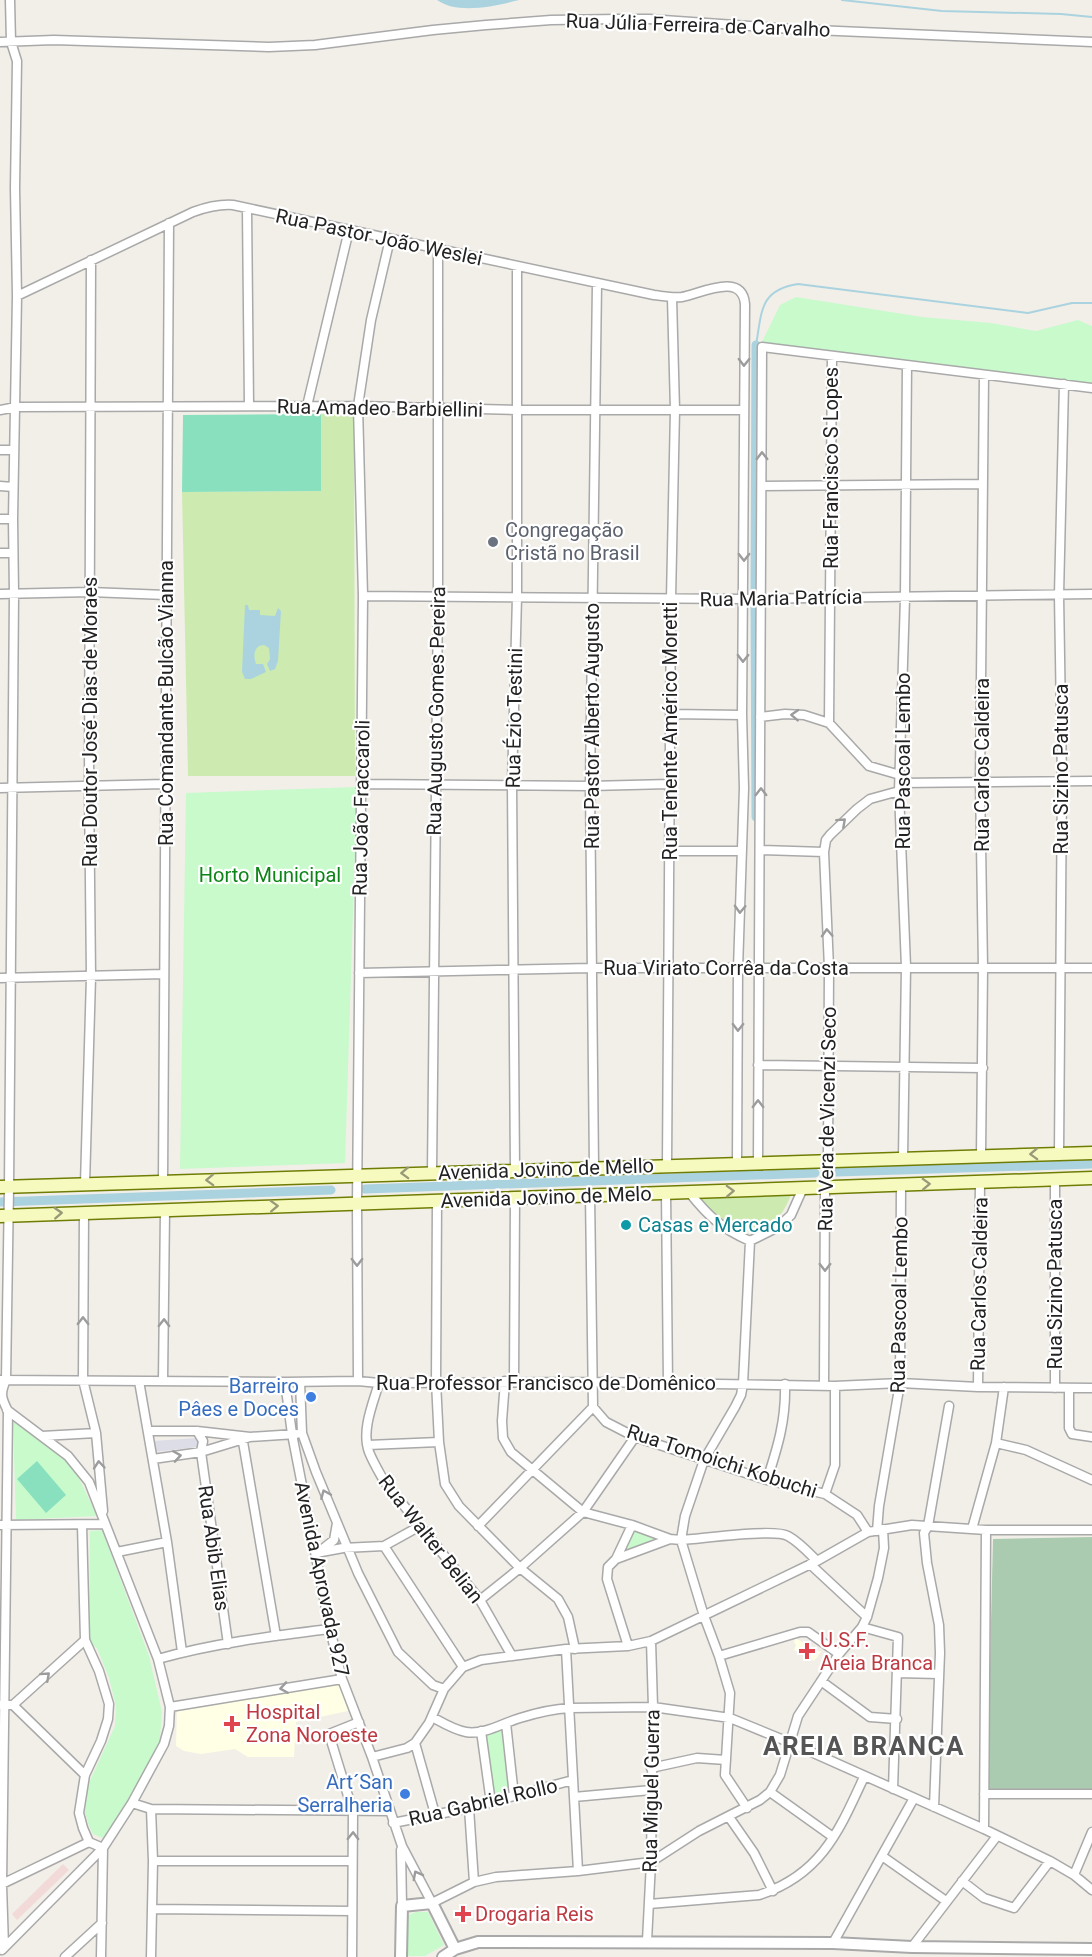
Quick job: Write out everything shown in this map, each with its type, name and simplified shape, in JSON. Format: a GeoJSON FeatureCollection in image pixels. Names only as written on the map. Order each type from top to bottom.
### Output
{"type":"FeatureCollection","features":[{"type":"Feature","properties":{"kind":"main road","name":"Avenida Jovino de Mello"},"geometry":{"type":"LineString","coordinates":[[6,1190],[85,1184],[1092,1152]]}},
{"type":"Feature","properties":{"kind":"main road","name":"Avenida Jovino de Melo"},"geometry":{"type":"LineString","coordinates":[[6,1214],[1092,1178]]}},
{"type":"Feature","properties":{"kind":"street"},"geometry":{"type":"LineString","coordinates":[[2,1949],[1,1885],[6,1705],[4,1525],[8,1411],[1,1398],[1,1390],[11,977],[13,487],[17,296],[15,188],[17,61],[11,42],[10,0]]}},
{"type":"Feature","properties":{"kind":"street","name":"Rua Júlia Ferreira de Carvalho"},"geometry":{"type":"LineString","coordinates":[[0,42],[54,40],[269,47],[338,43],[433,30],[518,23],[618,19],[1092,42]]}},
{"type":"Feature","properties":{"kind":"street","name":"Rua Pastor João Weslei"},"geometry":{"type":"LineString","coordinates":[[17,296],[169,223],[207,207],[223,204],[672,298],[730,286],[738,288],[744,296],[745,304],[744,410]]}},
{"type":"Feature","properties":{"kind":"street"},"geometry":{"type":"LineString","coordinates":[[247,208],[249,406]]}},
{"type":"Feature","properties":{"kind":"street","name":"Rua Comandante Bulcão Vianna"},"geometry":{"type":"LineString","coordinates":[[163,1182],[169,223]]}},
{"type":"Feature","properties":{"kind":"street"},"geometry":{"type":"LineString","coordinates":[[307,406],[349,230]]}},
{"type":"Feature","properties":{"kind":"street","name":"Rua João Fraccaroli"},"geometry":{"type":"LineString","coordinates":[[357,1381],[363,596],[358,406],[371,320],[390,239]]}},
{"type":"Feature","properties":{"kind":"street","name":"Rua Augusto Gomes Pereira"},"geometry":{"type":"LineString","coordinates":[[432,1172],[438,597],[438,250]]}},
{"type":"Feature","properties":{"kind":"street","name":"Rua Doutor José Dias de Moraes"},"geometry":{"type":"LineString","coordinates":[[85,1184],[91,977],[89,786],[91,260]]}},
{"type":"Feature","properties":{"kind":"street","name":"Rua Ézio Testini"},"geometry":{"type":"LineString","coordinates":[[515,1170],[512,784],[517,597],[517,266]]}},
{"type":"Feature","properties":{"kind":"street","name":"Rua Pastor Alberto Augusto"},"geometry":{"type":"LineString","coordinates":[[594,1167],[590,786],[597,284]]}},
{"type":"Feature","properties":{"kind":"street","name":"Rua Tenente Américo Moretti"},"geometry":{"type":"LineString","coordinates":[[668,1166],[671,599],[675,410],[672,298]]}},
{"type":"Feature","properties":{"kind":"street"},"geometry":{"type":"LineString","coordinates":[[758,1162],[762,346],[1092,388]]}},
{"type":"Feature","properties":{"kind":"street","name":"Rua Francisco S Lopes"},"geometry":{"type":"LineString","coordinates":[[829,723],[832,356]]}},
{"type":"Feature","properties":{"kind":"street","name":"Rua Pascoal Lembo"},"geometry":{"type":"LineString","coordinates":[[903,1158],[906,967],[900,783],[908,365]]}},
{"type":"Feature","properties":{"kind":"street","name":"Rua Carlos Caldeira"},"geometry":{"type":"LineString","coordinates":[[981,1155],[983,968],[980,782],[984,375]]}},
{"type":"Feature","properties":{"kind":"street","name":"Rua Sizino Patusca"},"geometry":{"type":"LineString","coordinates":[[1059,1153],[1062,780],[1059,595],[1064,384]]}},
{"type":"Feature","properties":{"kind":"street","name":"Rua Amadeo Barbiellini"},"geometry":{"type":"LineString","coordinates":[[0,410],[16,407],[249,406],[517,410],[744,410]]}},
{"type":"Feature","properties":{"kind":"street"},"geometry":{"type":"LineString","coordinates":[[736,1163],[738,969],[744,788],[742,715],[746,599],[744,410]]}},
{"type":"Feature","properties":{"kind":"street"},"geometry":{"type":"LineString","coordinates":[[0,450],[14,450]]}},
{"type":"Feature","properties":{"kind":"street"},"geometry":{"type":"LineString","coordinates":[[762,486],[982,484]]}},
{"type":"Feature","properties":{"kind":"street"},"geometry":{"type":"LineString","coordinates":[[0,486],[13,487]]}},
{"type":"Feature","properties":{"kind":"street"},"geometry":{"type":"LineString","coordinates":[[0,519],[13,519]]}},
{"type":"Feature","properties":{"kind":"street"},"geometry":{"type":"LineString","coordinates":[[0,553],[13,553]]}},
{"type":"Feature","properties":{"kind":"street"},"geometry":{"type":"LineString","coordinates":[[0,594],[90,592],[166,595]]}},
{"type":"Feature","properties":{"kind":"street","name":"Rua Maria Patrícia"},"geometry":{"type":"LineString","coordinates":[[363,596],[746,599],[1092,594]]}},
{"type":"Feature","properties":{"kind":"street"},"geometry":{"type":"LineString","coordinates":[[671,714],[742,715]]}},
{"type":"Feature","properties":{"kind":"street"},"geometry":{"type":"LineString","coordinates":[[760,717],[784,714],[804,715],[829,723],[869,766],[900,783]]}},
{"type":"Feature","properties":{"kind":"street"},"geometry":{"type":"LineString","coordinates":[[761,850],[824,852],[826,840],[834,830],[870,799],[900,783],[1092,781]]}},
{"type":"Feature","properties":{"kind":"street"},"geometry":{"type":"LineString","coordinates":[[0,788],[165,784]]}},
{"type":"Feature","properties":{"kind":"street"},"geometry":{"type":"LineString","coordinates":[[362,784],[590,786],[670,784]]}},
{"type":"Feature","properties":{"kind":"street"},"geometry":{"type":"LineString","coordinates":[[669,851],[742,851]]}},
{"type":"Feature","properties":{"kind":"street","name":"Rua Vera de Vicenzi Seco"},"geometry":{"type":"LineString","coordinates":[[824,852],[829,968],[824,1385]]}},
{"type":"Feature","properties":{"kind":"street","name":"Rua Viriato Corrêa da Costa"},"geometry":{"type":"LineString","coordinates":[[359,973],[592,968],[1092,968]]}},
{"type":"Feature","properties":{"kind":"street"},"geometry":{"type":"LineString","coordinates":[[0,978],[164,974]]}},
{"type":"Feature","properties":{"kind":"street"},"geometry":{"type":"LineString","coordinates":[[758,1065],[983,1068]]}},
{"type":"Feature","properties":{"kind":"street","name":"Rua Sizino Patusca"},"geometry":{"type":"LineString","coordinates":[[1055,1179],[1055,1388]]}},
{"type":"Feature","properties":{"kind":"street","name":"Rua Carlos Caldeira"},"geometry":{"type":"LineString","coordinates":[[978,1387],[980,1182]]}},
{"type":"Feature","properties":{"kind":"street","name":"Rua Pascoal Lembo"},"geometry":{"type":"LineString","coordinates":[[770,1792],[780,1775],[798,1716],[839,1654],[862,1627],[867,1617],[884,1548],[876,1531],[900,1383],[901,1185]]}},
{"type":"Feature","properties":{"kind":"street"},"geometry":{"type":"LineString","coordinates":[[689,1192],[716,1222],[729,1232],[750,1241],[778,1227],[791,1215],[803,1188]]}},
{"type":"Feature","properties":{"kind":"street"},"geometry":{"type":"LineString","coordinates":[[666,1192],[668,1384]]}},
{"type":"Feature","properties":{"kind":"street"},"geometry":{"type":"LineString","coordinates":[[478,1526],[593,1407],[590,1195]]}},
{"type":"Feature","properties":{"kind":"street"},"geometry":{"type":"LineString","coordinates":[[515,1197],[510,1381],[502,1421],[503,1437],[511,1452],[583,1512],[632,1525],[670,1539],[771,1533],[787,1535],[805,1549],[813,1563],[867,1617]]}},
{"type":"Feature","properties":{"kind":"street"},"geometry":{"type":"LineString","coordinates":[[437,1201],[436,1382],[439,1442],[445,1484],[459,1506],[478,1526],[520,1568],[558,1599],[568,1617],[578,1871]]}},
{"type":"Feature","properties":{"kind":"street"},"geometry":{"type":"LineString","coordinates":[[163,1381],[165,1210]]}},
{"type":"Feature","properties":{"kind":"street"},"geometry":{"type":"LineString","coordinates":[[84,1212],[83,1380],[96,1433],[104,1524]]}},
{"type":"Feature","properties":{"kind":"street"},"geometry":{"type":"LineString","coordinates":[[747,1808],[725,1775],[730,1693],[681,1540],[686,1516],[704,1460],[735,1407],[743,1384],[750,1241]]}},
{"type":"Feature","properties":{"kind":"street","name":"Rua Professor Francisco de Domênico"},"geometry":{"type":"LineString","coordinates":[[3,1380],[357,1381],[379,1383],[510,1381],[835,1386],[900,1383],[978,1387],[1092,1388]]}},
{"type":"Feature","properties":{"kind":"street"},"geometry":{"type":"LineString","coordinates":[[139,1381],[167,1542],[182,1652]]}},
{"type":"Feature","properties":{"kind":"street","name":"Avenida Aprovada 927"},"geometry":{"type":"LineString","coordinates":[[285,1382],[292,1434],[342,1679],[372,1757],[402,1846],[458,1953]]}},
{"type":"Feature","properties":{"kind":"street"},"geometry":{"type":"LineString","coordinates":[[300,1382],[302,1433],[358,1573],[398,1652],[433,1685],[444,1689]]}},
{"type":"Feature","properties":{"kind":"street","name":"Rua Walter Belian"},"geometry":{"type":"LineString","coordinates":[[379,1383],[367,1434],[368,1450],[384,1482],[480,1600],[512,1656]]}},
{"type":"Feature","properties":{"kind":"street"},"geometry":{"type":"LineString","coordinates":[[767,1480],[782,1433],[786,1384]]}},
{"type":"Feature","properties":{"kind":"street"},"geometry":{"type":"LineString","coordinates":[[825,1494],[835,1465],[835,1386]]}},
{"type":"Feature","properties":{"kind":"street"},"geometry":{"type":"LineString","coordinates":[[972,1529],[996,1443],[1004,1387]]}},
{"type":"Feature","properties":{"kind":"street"},"geometry":{"type":"LineString","coordinates":[[1069,1388],[1069,1428],[1072,1434],[1092,1437]]}},
{"type":"Feature","properties":{"kind":"street"},"geometry":{"type":"LineString","coordinates":[[0,1404],[68,1456],[89,1482],[158,1659],[170,1707],[170,1726],[164,1744],[132,1803],[103,1848],[2,1949]]}},
{"type":"Feature","properties":{"kind":"street"},"geometry":{"type":"LineString","coordinates":[[934,1806],[939,1625],[927,1563],[924,1533],[928,1526],[949,1406]]}},
{"type":"Feature","properties":{"kind":"street","name":"Rua Tomoichi Kobuchi"},"geometry":{"type":"LineString","coordinates":[[593,1407],[606,1422],[635,1437],[767,1480],[825,1494],[876,1531]]}},
{"type":"Feature","properties":{"kind":"street"},"geometry":{"type":"LineString","coordinates":[[148,1431],[196,1431],[245,1437],[302,1433]]}},
{"type":"Feature","properties":{"kind":"street","name":"Rua Abib Elias"},"geometry":{"type":"LineString","coordinates":[[196,1431],[203,1442],[201,1452],[228,1644]]}},
{"type":"Feature","properties":{"kind":"street"},"geometry":{"type":"LineString","coordinates":[[41,1436],[96,1433]]}},
{"type":"Feature","properties":{"kind":"street"},"geometry":{"type":"LineString","coordinates":[[153,1460],[201,1452],[245,1437]]}},
{"type":"Feature","properties":{"kind":"street"},"geometry":{"type":"LineString","coordinates":[[245,1437],[276,1636]]}},
{"type":"Feature","properties":{"kind":"street"},"geometry":{"type":"LineString","coordinates":[[480,1600],[583,1512],[635,1437]]}},
{"type":"Feature","properties":{"kind":"street"},"geometry":{"type":"LineString","coordinates":[[368,1444],[439,1442]]}},
{"type":"Feature","properties":{"kind":"street"},"geometry":{"type":"LineString","coordinates":[[996,1443],[1026,1450],[1092,1480]]}},
{"type":"Feature","properties":{"kind":"street"},"geometry":{"type":"LineString","coordinates":[[317,1553],[334,1540],[337,1522]]}},
{"type":"Feature","properties":{"kind":"street"},"geometry":{"type":"LineString","coordinates":[[4,1525],[104,1524]]}},
{"type":"Feature","properties":{"kind":"street"},"geometry":{"type":"LineString","coordinates":[[82,1525],[85,1640],[99,1671],[109,1704],[108,1719],[101,1741],[85,1775],[79,1813],[89,1842],[103,1848]]}},
{"type":"Feature","properties":{"kind":"street"},"geometry":{"type":"LineString","coordinates":[[628,1646],[607,1579],[608,1567],[616,1559],[632,1525]]}},
{"type":"Feature","properties":{"kind":"street"},"geometry":{"type":"LineString","coordinates":[[372,1757],[407,1748],[415,1743],[432,1717],[444,1689],[463,1667],[481,1660],[570,1649],[628,1646],[651,1641],[876,1531],[912,1525],[986,1530],[1092,1530]]}},
{"type":"Feature","properties":{"kind":"street"},"geometry":{"type":"LineString","coordinates":[[317,1553],[347,1548],[384,1546],[420,1526]]}},
{"type":"Feature","properties":{"kind":"street"},"geometry":{"type":"LineString","coordinates":[[984,1829],[986,1530]]}},
{"type":"Feature","properties":{"kind":"street"},"geometry":{"type":"LineString","coordinates":[[616,1559],[670,1539]]}},
{"type":"Feature","properties":{"kind":"street"},"geometry":{"type":"LineString","coordinates":[[117,1552],[167,1542]]}},
{"type":"Feature","properties":{"kind":"street"},"geometry":{"type":"LineString","coordinates":[[384,1546],[463,1667]]}},
{"type":"Feature","properties":{"kind":"street"},"geometry":{"type":"LineString","coordinates":[[862,1627],[898,1637],[893,1789]]}},
{"type":"Feature","properties":{"kind":"street"},"geometry":{"type":"LineString","coordinates":[[158,1659],[182,1652],[330,1629]]}},
{"type":"Feature","properties":{"kind":"street"},"geometry":{"type":"LineString","coordinates":[[719,1656],[800,1632],[808,1632],[839,1654]]}},
{"type":"Feature","properties":{"kind":"street"},"geometry":{"type":"LineString","coordinates":[[6,1705],[85,1640]]}},
{"type":"Feature","properties":{"kind":"street","name":"Rua Miguel Guerra"},"geometry":{"type":"LineString","coordinates":[[647,1941],[651,1862],[653,1707],[651,1641]]}},
{"type":"Feature","properties":{"kind":"street"},"geometry":{"type":"LineString","coordinates":[[897,1674],[939,1674]]}},
{"type":"Feature","properties":{"kind":"street"},"geometry":{"type":"LineString","coordinates":[[170,1707],[342,1679]]}},
{"type":"Feature","properties":{"kind":"street"},"geometry":{"type":"LineString","coordinates":[[821,1681],[870,1717],[897,1719]]}},
{"type":"Feature","properties":{"kind":"street"},"geometry":{"type":"LineString","coordinates":[[6,1705],[85,1775]]}},
{"type":"Feature","properties":{"kind":"street"},"geometry":{"type":"LineString","coordinates":[[432,1717],[469,1733],[558,1708],[653,1707],[730,1718],[984,1829],[1050,1861],[1074,1875],[1092,1890]]}},
{"type":"Feature","properties":{"kind":"street"},"geometry":{"type":"LineString","coordinates":[[352,1957],[353,1812],[329,1734],[359,1722]]}},
{"type":"Feature","properties":{"kind":"street"},"geometry":{"type":"LineString","coordinates":[[506,1723],[514,1796]]}},
{"type":"Feature","properties":{"kind":"street"},"geometry":{"type":"LineString","coordinates":[[481,1731],[491,1803]]}},
{"type":"Feature","properties":{"kind":"street"},"geometry":{"type":"LineString","coordinates":[[415,1743],[435,1814]]}},
{"type":"Feature","properties":{"kind":"street"},"geometry":{"type":"LineString","coordinates":[[651,1768],[697,1758],[726,1760]]}},
{"type":"Feature","properties":{"kind":"street"},"geometry":{"type":"LineString","coordinates":[[650,1905],[759,1895],[773,1891],[797,1878],[814,1863],[833,1837],[864,1777]]}},
{"type":"Feature","properties":{"kind":"street","name":"Rua Gabriel Rollo"},"geometry":{"type":"LineString","coordinates":[[393,1823],[491,1803],[573,1780]]}},
{"type":"Feature","properties":{"kind":"street"},"geometry":{"type":"LineString","coordinates":[[574,1797],[651,1790]]}},
{"type":"Feature","properties":{"kind":"street"},"geometry":{"type":"LineString","coordinates":[[402,1906],[432,1903],[474,1882],[496,1877],[578,1871],[651,1862],[699,1831],[747,1808],[770,1792],[833,1837]]}},
{"type":"Feature","properties":{"kind":"street"},"geometry":{"type":"LineString","coordinates":[[984,1794],[1092,1794]]}},
{"type":"Feature","properties":{"kind":"street"},"geometry":{"type":"LineString","coordinates":[[833,1943],[914,1798]]}},
{"type":"Feature","properties":{"kind":"street"},"geometry":{"type":"LineString","coordinates":[[132,1803],[152,1809],[390,1811]]}},
{"type":"Feature","properties":{"kind":"street"},"geometry":{"type":"LineString","coordinates":[[469,1808],[474,1882]]}},
{"type":"Feature","properties":{"kind":"street"},"geometry":{"type":"LineString","coordinates":[[151,1957],[152,1809]]}},
{"type":"Feature","properties":{"kind":"street"},"geometry":{"type":"LineString","coordinates":[[729,1817],[754,1854],[773,1891]]}},
{"type":"Feature","properties":{"kind":"street"},"geometry":{"type":"LineString","coordinates":[[1074,1875],[1092,1832]]}},
{"type":"Feature","properties":{"kind":"street"},"geometry":{"type":"LineString","coordinates":[[912,1947],[997,1836]]}},
{"type":"Feature","properties":{"kind":"street"},"geometry":{"type":"LineString","coordinates":[[1,1885],[89,1842]]}},
{"type":"Feature","properties":{"kind":"street"},"geometry":{"type":"LineString","coordinates":[[401,1957],[402,1846]]}},
{"type":"Feature","properties":{"kind":"street"},"geometry":{"type":"LineString","coordinates":[[101,1957],[103,1848]]}},
{"type":"Feature","properties":{"kind":"street"},"geometry":{"type":"LineString","coordinates":[[882,1856],[946,1901]]}},
{"type":"Feature","properties":{"kind":"street"},"geometry":{"type":"LineString","coordinates":[[153,1861],[352,1861]]}},
{"type":"Feature","properties":{"kind":"street"},"geometry":{"type":"LineString","coordinates":[[962,1881],[984,1898],[1014,1908],[1050,1861]]}},
{"type":"Feature","properties":{"kind":"street"},"geometry":{"type":"LineString","coordinates":[[152,1909],[352,1911]]}},
{"type":"Feature","properties":{"kind":"street"},"geometry":{"type":"LineString","coordinates":[[65,1957],[102,1923]]}},
{"type":"Feature","properties":{"kind":"street"},"geometry":{"type":"LineString","coordinates":[[443,1957],[458,1953],[478,1942],[833,1943],[912,1947],[955,1952],[1092,1949]]}},
{"type":"Feature","properties":{"kind":"shaded area"},"geometry":{"type":"Polygon","coordinates":[[[197,1438],[198,1447],[155,1452],[153,1441],[197,1438]]]}},
{"type":"Feature","properties":{"kind":"shaded area"},"geometry":{"type":"Polygon","coordinates":[[[1092,1537],[1092,1789],[987,1789],[993,1539],[1092,1537]]]}},
{"type":"Feature","properties":{"kind":"shaded area","name":"U.S.F. Areia Branca"},"geometry":{"type":"Polygon","coordinates":[[[795,1638],[821,1652],[814,1661],[794,1650],[795,1638]]]}},
{"type":"Feature","properties":{"kind":"shaded area"},"geometry":{"type":"Polygon","coordinates":[[[340,1684],[348,1711],[296,1722],[294,1757],[248,1757],[235,1749],[201,1754],[184,1751],[176,1746],[177,1710],[340,1684]]]}},
{"type":"Feature","properties":{"kind":"shaded area"},"geometry":{"type":"Polygon","coordinates":[[[63,1864],[69,1870],[17,1920],[12,1914],[63,1864]]]}},
{"type":"Feature","properties":{"kind":"green space"},"geometry":{"type":"Polygon","coordinates":[[[796,297],[922,317],[991,323],[1036,331],[1078,320],[1092,326],[1092,388],[760,346],[780,305],[796,297]]]}},
{"type":"Feature","properties":{"kind":"green space"},"geometry":{"type":"Polygon","coordinates":[[[321,414],[354,414],[355,776],[188,776],[182,492],[321,491],[321,414]]]}},
{"type":"Feature","properties":{"kind":"green space"},"geometry":{"type":"Polygon","coordinates":[[[321,414],[321,491],[182,492],[183,415],[321,414]]]}},
{"type":"Feature","properties":{"kind":"green space","name":"Horto Municipal"},"geometry":{"type":"Polygon","coordinates":[[[357,787],[345,1163],[180,1169],[186,793],[357,787]]]}},
{"type":"Feature","properties":{"kind":"green space"},"geometry":{"type":"Polygon","coordinates":[[[791,1195],[784,1210],[776,1219],[750,1232],[731,1227],[696,1196],[791,1195]]]}},
{"type":"Feature","properties":{"kind":"green space"},"geometry":{"type":"Polygon","coordinates":[[[18,1422],[63,1458],[76,1472],[97,1516],[16,1520],[13,1423],[18,1422]]]}},
{"type":"Feature","properties":{"kind":"green space"},"geometry":{"type":"Polygon","coordinates":[[[37,1461],[66,1495],[46,1513],[17,1479],[37,1461]]]}},
{"type":"Feature","properties":{"kind":"green space"},"geometry":{"type":"Polygon","coordinates":[[[102,1530],[149,1656],[162,1712],[159,1751],[105,1839],[93,1834],[85,1812],[88,1785],[115,1726],[116,1706],[109,1678],[97,1648],[89,1643],[90,1531],[102,1530]]]}},
{"type":"Feature","properties":{"kind":"green space"},"geometry":{"type":"Polygon","coordinates":[[[635,1530],[662,1538],[623,1552],[635,1530]]]}},
{"type":"Feature","properties":{"kind":"green space"},"geometry":{"type":"Polygon","coordinates":[[[506,1723],[512,1797],[492,1801],[483,1732],[506,1723]]]}},
{"type":"Feature","properties":{"kind":"green space"},"geometry":{"type":"Polygon","coordinates":[[[416,1912],[428,1912],[444,1945],[425,1956],[403,1956],[404,1917],[416,1912]]]}},
{"type":"Feature","properties":{"kind":"water"},"geometry":{"type":"Polygon","coordinates":[[[437,0],[519,0],[488,7],[466,8],[446,5],[437,0]]]}},
{"type":"Feature","properties":{"kind":"water"},"geometry":{"type":"Polygon","coordinates":[[[245,605],[248,605],[249,610],[260,610],[260,615],[275,616],[278,608],[281,611],[278,661],[275,669],[270,671],[267,664],[270,659],[269,648],[264,645],[259,646],[255,652],[255,662],[263,664],[266,672],[251,679],[245,679],[242,672],[245,605]]]}},
{"type":"Feature","properties":{"kind":"waterway"},"geometry":{"type":"LineString","coordinates":[[842,0],[942,11],[1092,17]]}},
{"type":"Feature","properties":{"kind":"waterway"},"geometry":{"type":"LineString","coordinates":[[756,345],[762,313],[769,297],[776,291],[798,284],[1028,313],[1072,303],[1092,303]]}},
{"type":"Feature","properties":{"kind":"waterway"},"geometry":{"type":"LineString","coordinates":[[755,591],[756,345]]}},
{"type":"Feature","properties":{"kind":"waterway"},"geometry":{"type":"LineString","coordinates":[[755,606],[756,817]]}},
{"type":"Feature","properties":{"kind":"waterway"},"geometry":{"type":"LineString","coordinates":[[837,1172],[1092,1164]]}},
{"type":"Feature","properties":{"kind":"waterway"},"geometry":{"type":"LineString","coordinates":[[365,1189],[815,1173]]}},
{"type":"Feature","properties":{"kind":"waterway"},"geometry":{"type":"LineString","coordinates":[[0,1202],[331,1190]]}},
{"type":"Feature","properties":{"kind":"place","name":"Congregação Cristã no Brasil"},"geometry":{"type":"Point","coordinates":[493,542]}},
{"type":"Feature","properties":{"kind":"place","name":"Casas e Mercado"},"geometry":{"type":"Point","coordinates":[626,1225]}},
{"type":"Feature","properties":{"kind":"place","name":"Barreiro Pâes e Doces"},"geometry":{"type":"Point","coordinates":[311,1397]}},
{"type":"Feature","properties":{"kind":"place","name":"U.S.F. Areia Branca"},"geometry":{"type":"Point","coordinates":[807,1651]}},
{"type":"Feature","properties":{"kind":"place","name":"Hospital Zona Noroeste"},"geometry":{"type":"Point","coordinates":[232,1724]}},
{"type":"Feature","properties":{"kind":"place","name":"Art´San Serralheria"},"geometry":{"type":"Point","coordinates":[405,1794]}},
{"type":"Feature","properties":{"kind":"place","name":"Drogaria Reis"},"geometry":{"type":"Point","coordinates":[463,1914]}},
{"type":"Feature","properties":{"kind":"district","name":"AREIA BRANCA"},"geometry":{"type":"Point","coordinates":[864,1746]}}]}
